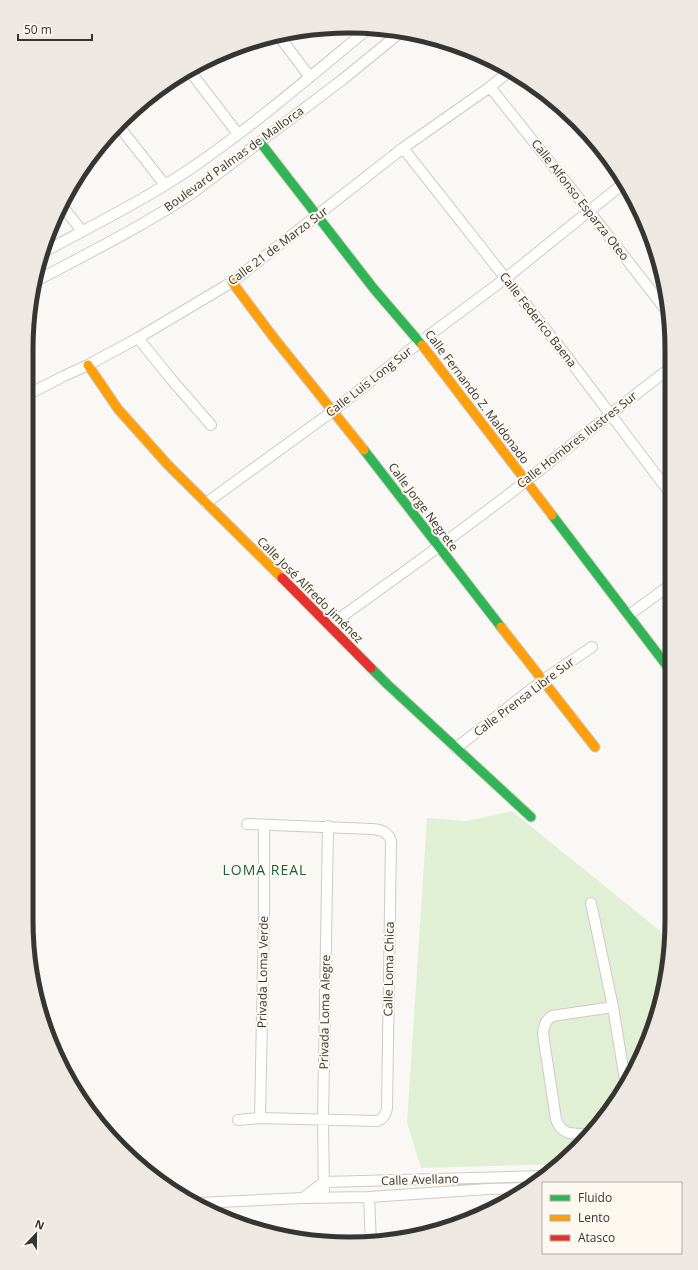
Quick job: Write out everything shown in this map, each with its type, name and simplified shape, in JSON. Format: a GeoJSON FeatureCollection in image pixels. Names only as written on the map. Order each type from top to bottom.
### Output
{"type":"FeatureCollection","features":[{"type":"Feature","properties":{"kind":"street","name":"Boulevard Palmas de Mallorca"},"geometry":{"type":"LineString","coordinates":[[49,249],[165,185],[190,169],[238,134],[363,34]]}},
{"type":"Feature","properties":{"kind":"street","name":"Boulevard Palmas de Mallorca"},"geometry":{"type":"LineString","coordinates":[[41,278],[171,207],[191,194],[342,80],[395,37]]}},
{"type":"Feature","properties":{"kind":"street"},"geometry":{"type":"LineString","coordinates":[[282,40],[310,77]]}},
{"type":"Feature","properties":{"kind":"street"},"geometry":{"type":"LineString","coordinates":[[192,74],[238,134]]}},
{"type":"Feature","properties":{"kind":"street","name":"Calle 21 de Marzo Sur"},"geometry":{"type":"LineString","coordinates":[[33,393],[138,338],[232,282],[317,217],[403,148],[506,74]]}},
{"type":"Feature","properties":{"kind":"street","name":"Calle Alfonso Esparza Oteo"},"geometry":{"type":"LineString","coordinates":[[490,87],[590,211],[661,304]]}},
{"type":"Feature","properties":{"kind":"street"},"geometry":{"type":"LineString","coordinates":[[122,130],[165,185]]}},
{"type":"Feature","properties":{"kind":"street","name":"Calle Fernando Z. Maldonado"},"geometry":{"type":"LineString","coordinates":[[260,142],[374,289],[420,342],[525,481],[630,615],[665,663]]}},
{"type":"Feature","properties":{"kind":"street","name":"Calle Federico Baena"},"geometry":{"type":"LineString","coordinates":[[403,148],[506,278],[665,486]]}},
{"type":"Feature","properties":{"kind":"street","name":"Calle Luis Long Sur"},"geometry":{"type":"LineString","coordinates":[[206,503],[333,411],[420,342],[506,278],[620,187]]}},
{"type":"Feature","properties":{"kind":"street"},"geometry":{"type":"LineString","coordinates":[[65,210],[82,231]]}},
{"type":"Feature","properties":{"kind":"street","name":"Calle Jorge Negrete"},"geometry":{"type":"LineString","coordinates":[[232,282],[274,338],[388,480],[438,547],[595,747]]}},
{"type":"Feature","properties":{"kind":"street"},"geometry":{"type":"LineString","coordinates":[[138,338],[211,425]]}},
{"type":"Feature","properties":{"kind":"street","name":"Calle José Alfredo Jiménez"},"geometry":{"type":"LineString","coordinates":[[88,365],[118,409],[168,465],[330,625],[387,684],[531,817]]}},
{"type":"Feature","properties":{"kind":"street","name":"Calle Hombres Ilustres Sur"},"geometry":{"type":"LineString","coordinates":[[330,625],[438,547],[525,481],[610,413],[665,373]]}},
{"type":"Feature","properties":{"kind":"street"},"geometry":{"type":"LineString","coordinates":[[630,615],[665,589]]}},
{"type":"Feature","properties":{"kind":"street","name":"Calle Prensa Libre Sur"},"geometry":{"type":"LineString","coordinates":[[456,748],[543,680],[592,647]]}},
{"type":"Feature","properties":{"kind":"street","name":"Calle Loma Chica"},"geometry":{"type":"LineString","coordinates":[[247,824],[328,826],[372,829],[381,830],[390,836],[386,1114],[377,1122],[324,1119]]}},
{"type":"Feature","properties":{"kind":"street","name":"Privada Loma Verde"},"geometry":{"type":"LineString","coordinates":[[260,1118],[264,923],[264,825]]}},
{"type":"Feature","properties":{"kind":"street","name":"Privada Loma Alegre"},"geometry":{"type":"LineString","coordinates":[[324,1197],[328,826]]}},
{"type":"Feature","properties":{"kind":"street"},"geometry":{"type":"LineString","coordinates":[[591,903],[613,1007],[624,1076]]}},
{"type":"Feature","properties":{"kind":"street"},"geometry":{"type":"LineString","coordinates":[[582,1134],[572,1134],[558,1126],[543,1034],[544,1026],[547,1020],[552,1016],[613,1007]]}},
{"type":"Feature","properties":{"kind":"street"},"geometry":{"type":"LineString","coordinates":[[238,1120],[260,1118],[324,1119]]}},
{"type":"Feature","properties":{"kind":"street","name":"Calle Avellano"},"geometry":{"type":"LineString","coordinates":[[324,1182],[535,1176]]}},
{"type":"Feature","properties":{"kind":"street"},"geometry":{"type":"LineString","coordinates":[[303,1198],[324,1182]]}},
{"type":"Feature","properties":{"kind":"street","name":"Calle Avellano"},"geometry":{"type":"LineString","coordinates":[[206,1203],[324,1197],[368,1197],[518,1188]]}},
{"type":"Feature","properties":{"kind":"street"},"geometry":{"type":"LineString","coordinates":[[368,1197],[371,1236]]}},
{"type":"Feature","properties":{"kind":"green space"},"geometry":{"type":"Polygon","coordinates":[[[512,811],[664,934],[659,983],[654,1003],[641,1042],[632,1061],[612,1097],[600,1113],[587,1129],[550,1164],[421,1168],[407,1123],[427,818],[466,821],[512,811]]]}},
{"type":"Feature","properties":{"kind":"traffic: fast"},"geometry":{"type":"LineString","coordinates":[[260,142],[374,289],[422,345]]}},
{"type":"Feature","properties":{"kind":"traffic: fast"},"geometry":{"type":"LineString","coordinates":[[364,450],[501,627]]}},
{"type":"Feature","properties":{"kind":"traffic: fast"},"geometry":{"type":"LineString","coordinates":[[552,515],[665,663]]}},
{"type":"Feature","properties":{"kind":"traffic: fast"},"geometry":{"type":"LineString","coordinates":[[371,668],[531,817]]}},
{"type":"Feature","properties":{"kind":"traffic: slow"},"geometry":{"type":"LineString","coordinates":[[232,282],[274,338],[364,450]]}},
{"type":"Feature","properties":{"kind":"traffic: slow"},"geometry":{"type":"LineString","coordinates":[[422,345],[552,515]]}},
{"type":"Feature","properties":{"kind":"traffic: slow"},"geometry":{"type":"LineString","coordinates":[[88,365],[118,409],[168,465],[282,578]]}},
{"type":"Feature","properties":{"kind":"traffic: slow"},"geometry":{"type":"LineString","coordinates":[[501,627],[595,747]]}},
{"type":"Feature","properties":{"kind":"traffic: jam"},"geometry":{"type":"LineString","coordinates":[[282,578],[371,668]]}},
{"type":"Feature","properties":{"kind":"district","name":"LOMA REAL"},"geometry":{"type":"Point","coordinates":[265,870]}}]}
